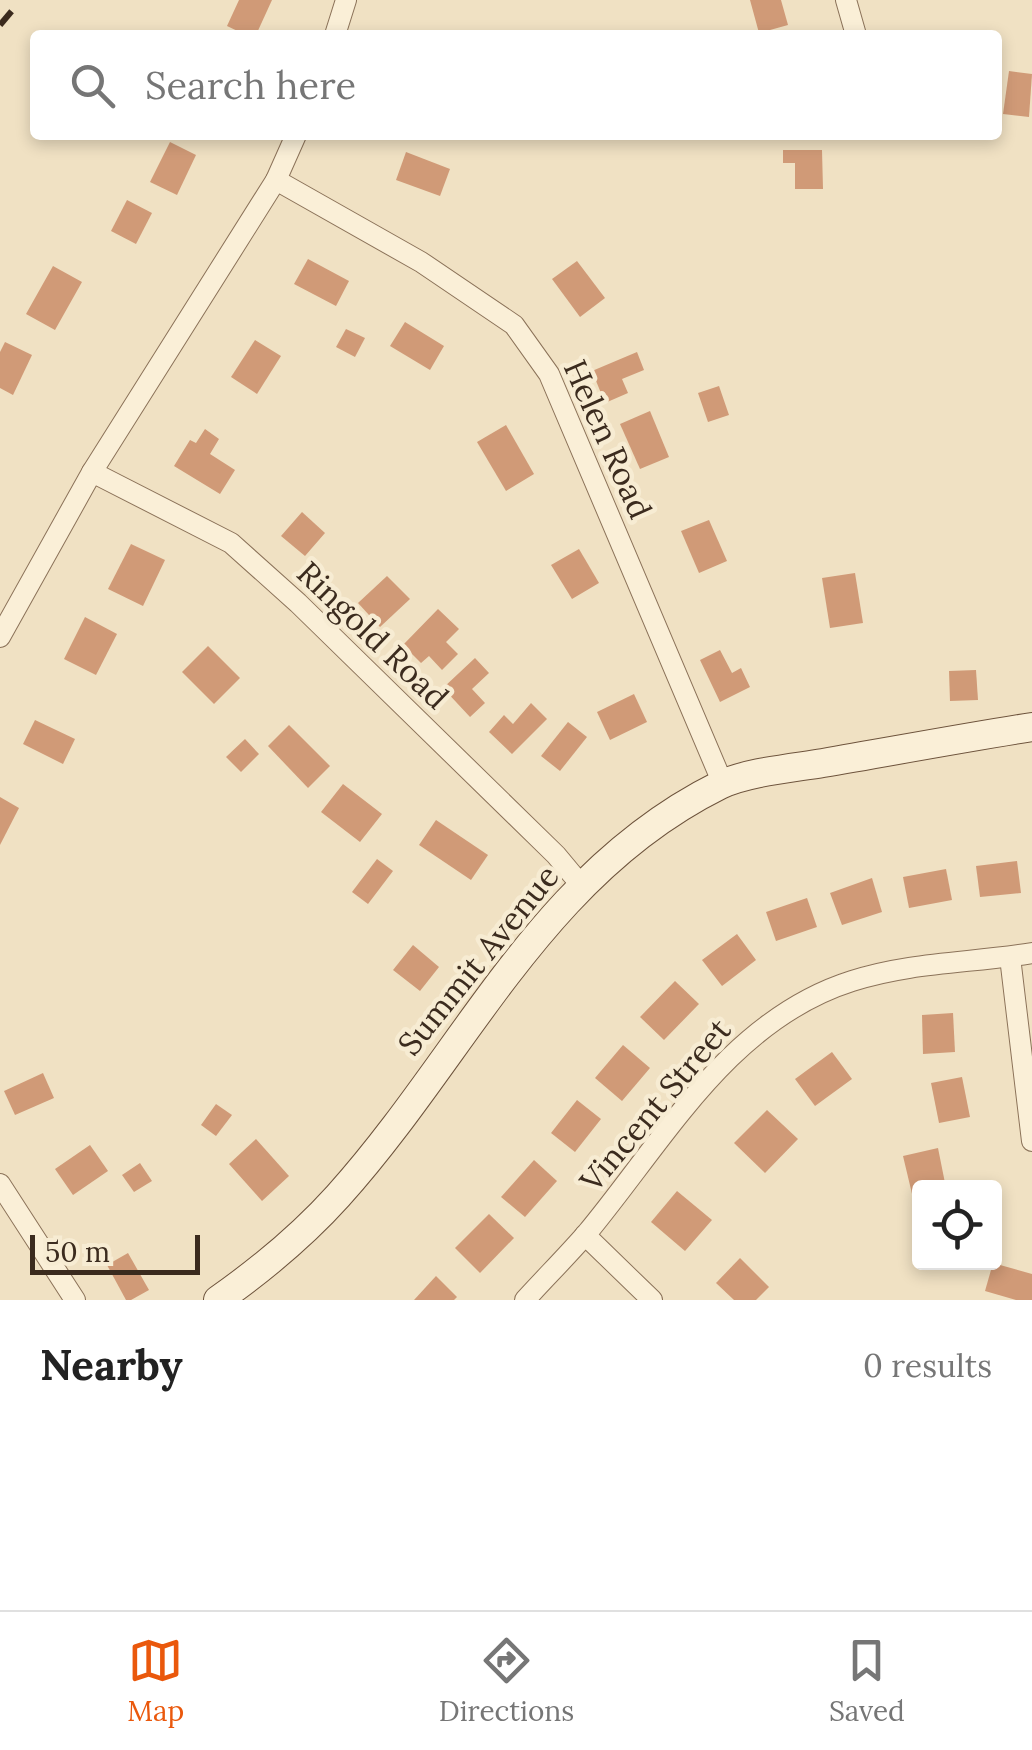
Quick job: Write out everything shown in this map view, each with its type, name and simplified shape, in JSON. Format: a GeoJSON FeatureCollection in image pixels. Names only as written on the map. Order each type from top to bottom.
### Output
{"type":"FeatureCollection","features":[{"type":"Feature","properties":{"kind":"main road","name":"Summit Avenue"},"geometry":{"type":"LineString","coordinates":[[218,1300],[294,1242],[339,1195],[499,980],[581,885],[641,833],[723,784],[1032,727]]}},
{"type":"Feature","properties":{"kind":"street"},"geometry":{"type":"LineString","coordinates":[[337,30],[346,0]]}},
{"type":"Feature","properties":{"kind":"street"},"geometry":{"type":"LineString","coordinates":[[846,0],[855,30]]}},
{"type":"Feature","properties":{"kind":"street"},"geometry":{"type":"LineString","coordinates":[[0,637],[92,472],[276,180],[294,140]]}},
{"type":"Feature","properties":{"kind":"street","name":"Helen Road"},"geometry":{"type":"LineString","coordinates":[[276,180],[421,262],[514,325],[549,374],[723,784]]}},
{"type":"Feature","properties":{"kind":"street","name":"Ringold Road"},"geometry":{"type":"LineString","coordinates":[[92,472],[231,543],[556,854],[581,885]]}},
{"type":"Feature","properties":{"kind":"street","name":"Vincent Street"},"geometry":{"type":"LineString","coordinates":[[525,1300],[586,1235],[698,1092],[748,1038],[795,1004],[848,982],[897,968],[1032,953]]}},
{"type":"Feature","properties":{"kind":"street"},"geometry":{"type":"LineString","coordinates":[[1010,956],[1032,1141]]}},
{"type":"Feature","properties":{"kind":"street"},"geometry":{"type":"LineString","coordinates":[[0,1184],[75,1300]]}},
{"type":"Feature","properties":{"kind":"street"},"geometry":{"type":"LineString","coordinates":[[586,1235],[652,1300]]}},
{"type":"Feature","properties":{"kind":"building"},"geometry":{"type":"Polygon","coordinates":[[[239,0],[272,0],[258,30],[227,26],[239,0]]]}},
{"type":"Feature","properties":{"kind":"building"},"geometry":{"type":"Polygon","coordinates":[[[750,0],[781,0],[788,25],[758,30],[750,0]]]}},
{"type":"Feature","properties":{"kind":"building"},"geometry":{"type":"Polygon","coordinates":[[[1009,71],[1032,74],[1029,117],[1003,114],[1009,71]]]}},
{"type":"Feature","properties":{"kind":"building"},"geometry":{"type":"Polygon","coordinates":[[[170,142],[196,155],[177,195],[150,182],[170,142]]]}},
{"type":"Feature","properties":{"kind":"building"},"geometry":{"type":"Polygon","coordinates":[[[783,150],[822,150],[823,189],[795,189],[795,163],[783,163],[783,150]]]}},
{"type":"Feature","properties":{"kind":"building"},"geometry":{"type":"Polygon","coordinates":[[[406,152],[450,169],[440,196],[396,180],[406,152]]]}},
{"type":"Feature","properties":{"kind":"building"},"geometry":{"type":"Polygon","coordinates":[[[127,200],[152,213],[136,244],[111,231],[127,200]]]}},
{"type":"Feature","properties":{"kind":"building"},"geometry":{"type":"Polygon","coordinates":[[[308,259],[349,281],[336,306],[294,284],[308,259]]]}},
{"type":"Feature","properties":{"kind":"building"},"geometry":{"type":"Polygon","coordinates":[[[577,261],[605,298],[580,317],[552,279],[577,261]]]}},
{"type":"Feature","properties":{"kind":"building"},"geometry":{"type":"Polygon","coordinates":[[[53,266],[82,282],[55,330],[26,314],[53,266]]]}},
{"type":"Feature","properties":{"kind":"building"},"geometry":{"type":"Polygon","coordinates":[[[405,322],[444,346],[430,370],[390,346],[405,322]]]}},
{"type":"Feature","properties":{"kind":"building"},"geometry":{"type":"Polygon","coordinates":[[[346,329],[365,338],[355,357],[336,347],[346,329]]]}},
{"type":"Feature","properties":{"kind":"building"},"geometry":{"type":"Polygon","coordinates":[[[255,340],[281,356],[257,394],[231,377],[255,340]]]}},
{"type":"Feature","properties":{"kind":"building"},"geometry":{"type":"Polygon","coordinates":[[[5,342],[32,355],[13,395],[0,388],[0,352],[5,342]]]}},
{"type":"Feature","properties":{"kind":"building"},"geometry":{"type":"Polygon","coordinates":[[[637,352],[644,370],[622,379],[628,393],[605,403],[592,371],[637,352]]]}},
{"type":"Feature","properties":{"kind":"building"},"geometry":{"type":"Polygon","coordinates":[[[719,386],[729,415],[708,422],[698,393],[719,386]]]}},
{"type":"Feature","properties":{"kind":"building"},"geometry":{"type":"Polygon","coordinates":[[[650,411],[669,457],[640,469],[620,424],[650,411]]]}},
{"type":"Feature","properties":{"kind":"building"},"geometry":{"type":"Polygon","coordinates":[[[506,425],[534,474],[506,491],[477,442],[506,425]]]}},
{"type":"Feature","properties":{"kind":"building"},"geometry":{"type":"Polygon","coordinates":[[[205,429],[219,439],[210,454],[235,470],[220,494],[174,466],[190,440],[196,443],[205,429]]]}},
{"type":"Feature","properties":{"kind":"building"},"geometry":{"type":"Polygon","coordinates":[[[302,512],[325,533],[305,556],[281,536],[302,512]]]}},
{"type":"Feature","properties":{"kind":"building"},"geometry":{"type":"Polygon","coordinates":[[[709,520],[727,561],[699,573],[681,531],[709,520]]]}},
{"type":"Feature","properties":{"kind":"building"},"geometry":{"type":"Polygon","coordinates":[[[131,544],[165,560],[143,606],[108,589],[131,544]]]}},
{"type":"Feature","properties":{"kind":"building"},"geometry":{"type":"Polygon","coordinates":[[[579,549],[599,583],[572,599],[551,565],[579,549]]]}},
{"type":"Feature","properties":{"kind":"building"},"geometry":{"type":"Polygon","coordinates":[[[855,573],[863,623],[830,628],[822,578],[855,573]]]}},
{"type":"Feature","properties":{"kind":"building"},"geometry":{"type":"Polygon","coordinates":[[[387,576],[410,599],[380,627],[358,603],[387,576]]]}},
{"type":"Feature","properties":{"kind":"building"},"geometry":{"type":"Polygon","coordinates":[[[438,609],[459,629],[446,642],[458,654],[442,670],[429,656],[421,663],[403,645],[438,609]]]}},
{"type":"Feature","properties":{"kind":"building"},"geometry":{"type":"Polygon","coordinates":[[[85,617],[117,634],[96,675],[64,659],[85,617]]]}},
{"type":"Feature","properties":{"kind":"building"},"geometry":{"type":"Polygon","coordinates":[[[208,646],[240,678],[214,704],[182,672],[208,646]]]}},
{"type":"Feature","properties":{"kind":"building"},"geometry":{"type":"Polygon","coordinates":[[[720,650],[732,673],[741,668],[750,687],[720,702],[700,660],[720,650]]]}},
{"type":"Feature","properties":{"kind":"building"},"geometry":{"type":"Polygon","coordinates":[[[475,658],[489,673],[472,689],[485,703],[470,717],[443,688],[475,658]]]}},
{"type":"Feature","properties":{"kind":"building"},"geometry":{"type":"Polygon","coordinates":[[[976,670],[978,700],[950,701],[949,671],[976,670]]]}},
{"type":"Feature","properties":{"kind":"building"},"geometry":{"type":"Polygon","coordinates":[[[634,694],[647,722],[610,740],[597,712],[634,694]]]}},
{"type":"Feature","properties":{"kind":"building"},"geometry":{"type":"Polygon","coordinates":[[[531,703],[547,719],[512,754],[489,732],[504,715],[513,724],[531,703]]]}},
{"type":"Feature","properties":{"kind":"building"},"geometry":{"type":"Polygon","coordinates":[[[35,720],[75,739],[63,764],[23,744],[35,720]]]}},
{"type":"Feature","properties":{"kind":"building"},"geometry":{"type":"Polygon","coordinates":[[[568,722],[587,737],[560,771],[541,756],[568,722]]]}},
{"type":"Feature","properties":{"kind":"building"},"geometry":{"type":"Polygon","coordinates":[[[289,725],[330,766],[308,788],[268,746],[289,725]]]}},
{"type":"Feature","properties":{"kind":"building"},"geometry":{"type":"Polygon","coordinates":[[[245,739],[259,754],[241,772],[226,757],[245,739]]]}},
{"type":"Feature","properties":{"kind":"building"},"geometry":{"type":"Polygon","coordinates":[[[343,784],[382,814],[360,842],[321,812],[343,784]]]}},
{"type":"Feature","properties":{"kind":"building"},"geometry":{"type":"Polygon","coordinates":[[[0,797],[19,808],[0,845],[0,797]]]}},
{"type":"Feature","properties":{"kind":"building"},"geometry":{"type":"Polygon","coordinates":[[[436,820],[488,855],[471,880],[419,845],[436,820]]]}},
{"type":"Feature","properties":{"kind":"building"},"geometry":{"type":"Polygon","coordinates":[[[377,859],[393,871],[368,904],[352,892],[377,859]]]}},
{"type":"Feature","properties":{"kind":"building"},"geometry":{"type":"Polygon","coordinates":[[[1017,861],[1021,893],[980,897],[976,866],[1017,861]]]}},
{"type":"Feature","properties":{"kind":"building"},"geometry":{"type":"Polygon","coordinates":[[[946,869],[952,900],[909,908],[903,877],[946,869]]]}},
{"type":"Feature","properties":{"kind":"building"},"geometry":{"type":"Polygon","coordinates":[[[872,878],[882,912],[842,925],[830,893],[872,878]]]}},
{"type":"Feature","properties":{"kind":"building"},"geometry":{"type":"Polygon","coordinates":[[[807,898],[817,927],[776,941],[766,912],[807,898]]]}},
{"type":"Feature","properties":{"kind":"building"},"geometry":{"type":"Polygon","coordinates":[[[737,934],[756,960],[722,986],[702,960],[737,934]]]}},
{"type":"Feature","properties":{"kind":"building"},"geometry":{"type":"Polygon","coordinates":[[[413,945],[439,967],[420,991],[393,970],[413,945]]]}},
{"type":"Feature","properties":{"kind":"building"},"geometry":{"type":"Polygon","coordinates":[[[675,981],[699,1004],[664,1040],[640,1017],[675,981]]]}},
{"type":"Feature","properties":{"kind":"building"},"geometry":{"type":"Polygon","coordinates":[[[953,1013],[955,1052],[923,1054],[922,1015],[953,1013]]]}},
{"type":"Feature","properties":{"kind":"building"},"geometry":{"type":"Polygon","coordinates":[[[623,1045],[650,1068],[622,1101],[595,1078],[623,1045]]]}},
{"type":"Feature","properties":{"kind":"building"},"geometry":{"type":"Polygon","coordinates":[[[832,1052],[852,1079],[815,1106],[795,1079],[832,1052]]]}},
{"type":"Feature","properties":{"kind":"building"},"geometry":{"type":"Polygon","coordinates":[[[43,1073],[54,1098],[15,1115],[4,1091],[43,1073]]]}},
{"type":"Feature","properties":{"kind":"building"},"geometry":{"type":"Polygon","coordinates":[[[962,1077],[970,1117],[939,1123],[931,1083],[962,1077]]]}},
{"type":"Feature","properties":{"kind":"building"},"geometry":{"type":"Polygon","coordinates":[[[577,1100],[601,1119],[575,1152],[551,1133],[577,1100]]]}},
{"type":"Feature","properties":{"kind":"building"},"geometry":{"type":"Polygon","coordinates":[[[216,1104],[232,1115],[216,1136],[201,1125],[216,1104]]]}},
{"type":"Feature","properties":{"kind":"building"},"geometry":{"type":"Polygon","coordinates":[[[767,1110],[798,1139],[765,1173],[734,1143],[767,1110]]]}},
{"type":"Feature","properties":{"kind":"building"},"geometry":{"type":"Polygon","coordinates":[[[256,1139],[289,1176],[262,1201],[229,1164],[256,1139]]]}},
{"type":"Feature","properties":{"kind":"building"},"geometry":{"type":"Polygon","coordinates":[[[90,1145],[108,1171],[73,1195],[55,1169],[90,1145]]]}},
{"type":"Feature","properties":{"kind":"building"},"geometry":{"type":"Polygon","coordinates":[[[938,1148],[944,1180],[912,1180],[912,1194],[903,1156],[938,1148]]]}},
{"type":"Feature","properties":{"kind":"building"},"geometry":{"type":"Polygon","coordinates":[[[534,1160],[557,1181],[525,1217],[501,1197],[534,1160]]]}},
{"type":"Feature","properties":{"kind":"building"},"geometry":{"type":"Polygon","coordinates":[[[140,1163],[152,1181],[134,1192],[122,1175],[140,1163]]]}},
{"type":"Feature","properties":{"kind":"building"},"geometry":{"type":"Polygon","coordinates":[[[677,1191],[712,1220],[685,1251],[651,1222],[677,1191]]]}},
{"type":"Feature","properties":{"kind":"building"},"geometry":{"type":"Polygon","coordinates":[[[489,1214],[514,1238],[480,1273],[455,1248],[489,1214]]]}},
{"type":"Feature","properties":{"kind":"building"},"geometry":{"type":"Polygon","coordinates":[[[128,1253],[149,1290],[131,1300],[126,1300],[107,1265],[128,1253]]]}},
{"type":"Feature","properties":{"kind":"building"},"geometry":{"type":"Polygon","coordinates":[[[740,1258],[769,1287],[756,1300],[734,1300],[716,1283],[740,1258]]]}},
{"type":"Feature","properties":{"kind":"building"},"geometry":{"type":"Polygon","coordinates":[[[1002,1266],[1032,1274],[1032,1300],[1016,1300],[985,1291],[991,1270],[1002,1270],[1002,1266]]]}},
{"type":"Feature","properties":{"kind":"building"},"geometry":{"type":"Polygon","coordinates":[[[436,1276],[457,1297],[414,1300],[436,1276]]]}},
{"type":"Feature","properties":{"kind":"railway"},"geometry":{"type":"LineString","coordinates":[[0,25],[21,0]]}}]}
